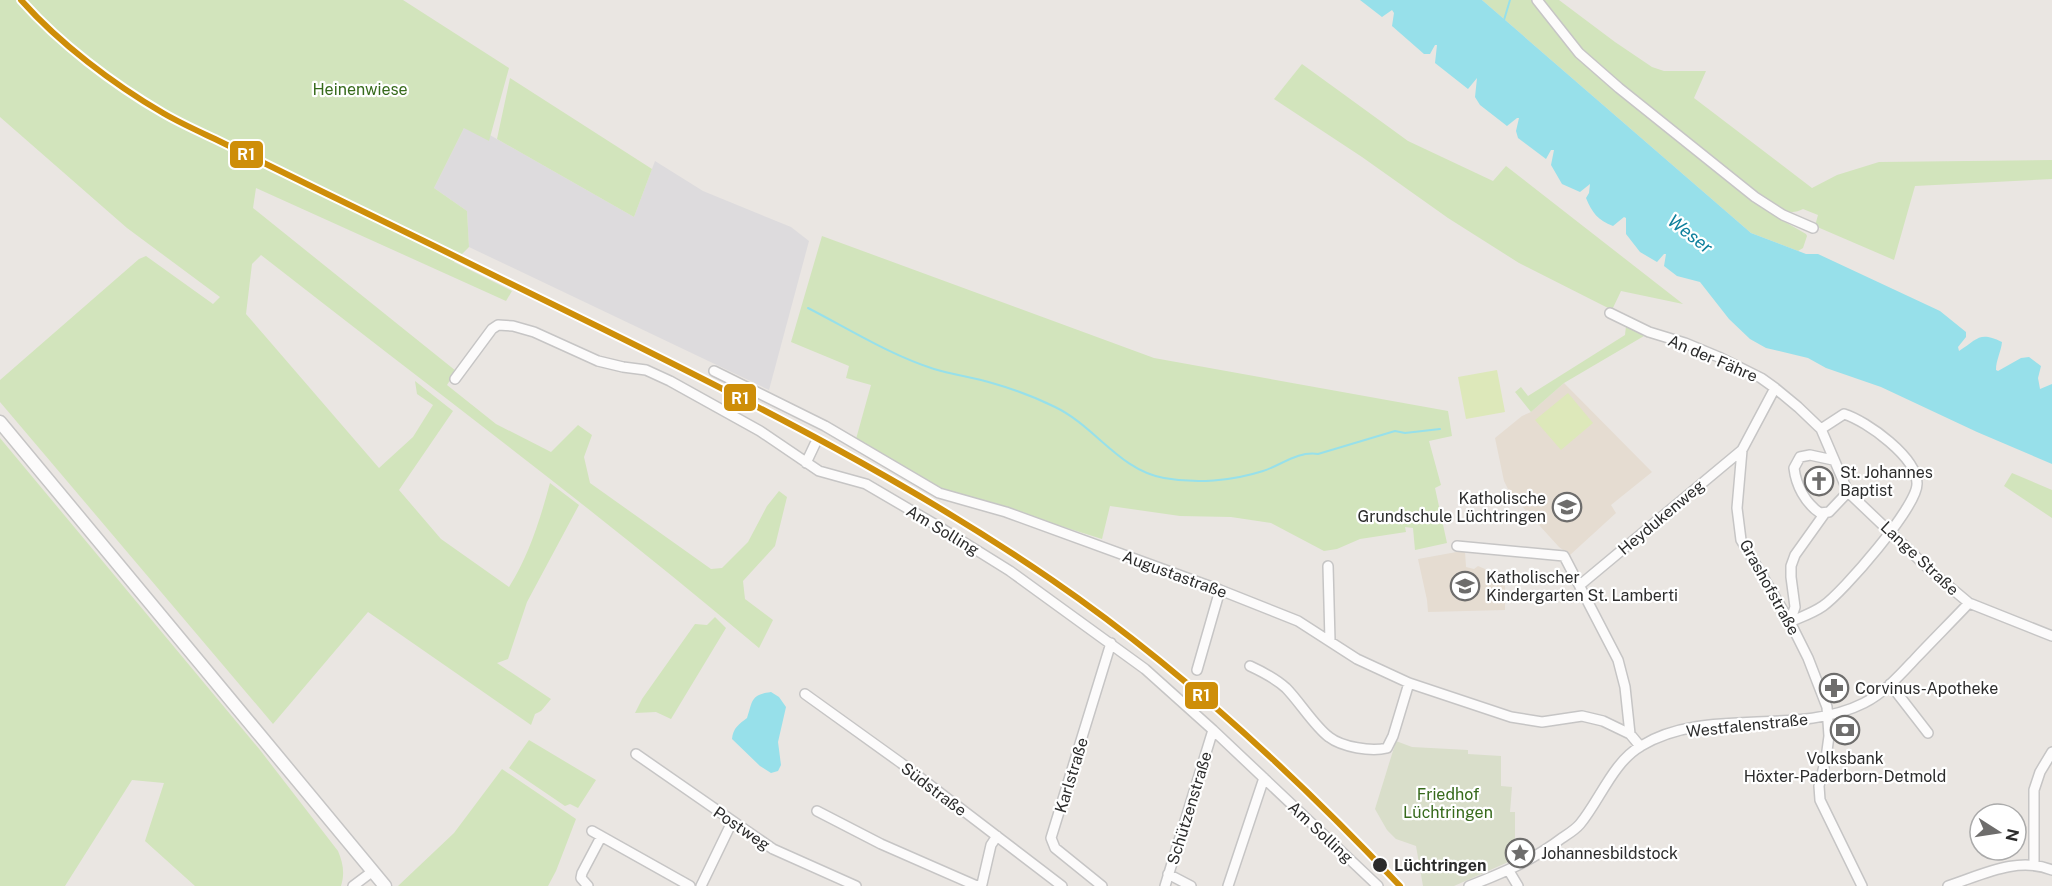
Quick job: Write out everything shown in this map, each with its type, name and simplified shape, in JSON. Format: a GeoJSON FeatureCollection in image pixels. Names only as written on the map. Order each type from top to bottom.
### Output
{"type":"FeatureCollection","features":[{"type":"Feature","properties":{"kind":"main road"},"geometry":{"type":"LineString","coordinates":[[0,422],[385,886]]}},
{"type":"Feature","properties":{"kind":"street"},"geometry":{"type":"LineString","coordinates":[[1537,0],[1579,53],[1619,88],[1755,197],[1783,215],[1813,228]]}},
{"type":"Feature","properties":{"kind":"street","name":"An der Fähre"},"geometry":{"type":"LineString","coordinates":[[1610,313],[1649,332],[1685,343],[1721,358],[1761,378],[1775,388]]}},
{"type":"Feature","properties":{"kind":"street","name":"Am Solling"},"geometry":{"type":"LineString","coordinates":[[456,379],[492,329],[498,325],[513,326],[563,344],[598,361],[623,368],[646,370],[760,431],[819,471],[866,484],[1010,571],[1145,669],[1378,886]]}},
{"type":"Feature","properties":{"kind":"street","name":"Augustastraße"},"geometry":{"type":"LineString","coordinates":[[714,370],[825,426],[939,493],[1006,512],[1298,621],[1357,658],[1409,683],[1511,717],[1542,722],[1582,716],[1604,721],[1630,734],[1640,746]]}},
{"type":"Feature","properties":{"kind":"street","name":"Lange Straße"},"geometry":{"type":"LineString","coordinates":[[1775,388],[1798,406],[1821,429],[1848,492],[1932,572],[1970,603],[2052,636]]}},
{"type":"Feature","properties":{"kind":"street","name":"Grashofstraße"},"geometry":{"type":"LineString","coordinates":[[1775,388],[1742,450],[1737,508],[1741,540],[1790,622],[1808,658],[1827,707],[1828,747],[1820,786],[1820,800],[1862,886]]}},
{"type":"Feature","properties":{"kind":"street"},"geometry":{"type":"LineString","coordinates":[[1790,622],[1823,606],[1841,590],[1891,532],[1916,491],[1918,483],[1906,458],[1885,438],[1852,416],[1844,414],[1821,429]]}},
{"type":"Feature","properties":{"kind":"street"},"geometry":{"type":"LineString","coordinates":[[806,463],[825,426]]}},
{"type":"Feature","properties":{"kind":"street","name":"Heydukenweg"},"geometry":{"type":"LineString","coordinates":[[1580,585],[1742,450]]}},
{"type":"Feature","properties":{"kind":"street"},"geometry":{"type":"LineString","coordinates":[[1833,460],[1804,455],[1797,460],[1794,468],[1798,484],[1810,505],[1820,513],[1829,512],[1848,492]]}},
{"type":"Feature","properties":{"kind":"street"},"geometry":{"type":"LineString","coordinates":[[1790,622],[1795,607],[1791,566],[1795,555],[1825,513]]}},
{"type":"Feature","properties":{"kind":"street"},"geometry":{"type":"LineString","coordinates":[[1457,546],[1564,556],[1618,660],[1625,687],[1630,734]]}},
{"type":"Feature","properties":{"kind":"street"},"geometry":{"type":"LineString","coordinates":[[1328,566],[1330,641]]}},
{"type":"Feature","properties":{"kind":"street"},"geometry":{"type":"LineString","coordinates":[[1197,670],[1220,590]]}},
{"type":"Feature","properties":{"kind":"street","name":"Westfalenstraße"},"geometry":{"type":"LineString","coordinates":[[1469,886],[1509,871],[1542,852],[1578,826],[1620,766],[1640,746],[1663,735],[1713,725],[1828,716],[1865,703],[1890,684],[1970,603]]}},
{"type":"Feature","properties":{"kind":"street","name":"Karlstraße"},"geometry":{"type":"LineString","coordinates":[[1102,886],[1055,848],[1051,838],[1111,643]]}},
{"type":"Feature","properties":{"kind":"street"},"geometry":{"type":"LineString","coordinates":[[1250,666],[1268,674],[1285,687],[1329,737],[1349,745],[1376,751],[1387,748],[1393,736],[1409,683]]}},
{"type":"Feature","properties":{"kind":"street"},"geometry":{"type":"LineString","coordinates":[[1890,684],[1928,733]]}},
{"type":"Feature","properties":{"kind":"street","name":"Südstraße"},"geometry":{"type":"LineString","coordinates":[[805,694],[1062,886]]}},
{"type":"Feature","properties":{"kind":"street","name":"Schützenstraße"},"geometry":{"type":"LineString","coordinates":[[1165,886],[1213,730]]}},
{"type":"Feature","properties":{"kind":"street"},"geometry":{"type":"LineString","coordinates":[[2034,864],[2034,790],[2040,772],[2052,752]]}},
{"type":"Feature","properties":{"kind":"street","name":"Postweg"},"geometry":{"type":"LineString","coordinates":[[636,754],[773,849],[856,886]]}},
{"type":"Feature","properties":{"kind":"street"},"geometry":{"type":"LineString","coordinates":[[1228,886],[1264,778]]}},
{"type":"Feature","properties":{"kind":"street"},"geometry":{"type":"LineString","coordinates":[[817,811],[881,844],[977,886],[982,884],[991,845],[997,836]]}},
{"type":"Feature","properties":{"kind":"street"},"geometry":{"type":"LineString","coordinates":[[701,886],[732,822]]}},
{"type":"Feature","properties":{"kind":"street"},"geometry":{"type":"LineString","coordinates":[[592,831],[690,886]]}},
{"type":"Feature","properties":{"kind":"street"},"geometry":{"type":"LineString","coordinates":[[588,886],[581,878],[582,873],[601,837]]}},
{"type":"Feature","properties":{"kind":"street"},"geometry":{"type":"LineString","coordinates":[[1948,886],[2000,868],[2020,864],[2034,864],[2052,870]]}},
{"type":"Feature","properties":{"kind":"street"},"geometry":{"type":"LineString","coordinates":[[353,886],[373,871]]}},
{"type":"Feature","properties":{"kind":"street"},"geometry":{"type":"LineString","coordinates":[[1509,871],[1518,886]]}},
{"type":"Feature","properties":{"kind":"street"},"geometry":{"type":"LineString","coordinates":[[1168,874],[1191,886]]}},
{"type":"Feature","properties":{"kind":"street"},"geometry":{"type":"LineString","coordinates":[[668,886],[674,877]]}},
{"type":"Feature","properties":{"kind":"shaded area"},"geometry":{"type":"Polygon","coordinates":[[[467,122],[634,217],[655,161],[703,191],[791,227],[809,241],[769,390],[469,247],[467,211],[434,188],[467,122]]]}},
{"type":"Feature","properties":{"kind":"shaded area"},"geometry":{"type":"Polygon","coordinates":[[[1564,383],[1652,472],[1611,505],[1616,513],[1570,555],[1559,547],[1510,493],[1504,481],[1495,438],[1522,416],[1531,412],[1564,383]]]}},
{"type":"Feature","properties":{"kind":"shaded area","name":"Katholischer Kindergarten St. Lamberti"},"geometry":{"type":"Polygon","coordinates":[[[1465,552],[1466,567],[1474,569],[1478,566],[1494,573],[1505,572],[1505,610],[1428,612],[1418,559],[1465,552]]]}},
{"type":"Feature","properties":{"kind":"green space","name":"Heinenwiese"},"geometry":{"type":"Polygon","coordinates":[[[0,0],[403,0],[509,68],[489,141],[464,128],[434,188],[467,211],[469,247],[454,262],[512,291],[506,301],[256,188],[253,208],[456,371],[447,385],[496,424],[551,452],[578,425],[592,435],[584,457],[590,483],[711,569],[722,568],[748,542],[767,506],[779,491],[787,497],[775,546],[743,581],[745,599],[773,620],[759,648],[574,498],[261,255],[252,264],[246,314],[379,468],[413,437],[433,405],[417,394],[415,381],[453,411],[399,490],[441,539],[509,587],[533,537],[550,483],[579,505],[527,602],[508,659],[497,663],[551,699],[541,711],[535,714],[531,725],[368,612],[273,724],[0,402],[0,380],[139,259],[146,256],[213,304],[220,297],[127,228],[0,117],[0,0]]]}},
{"type":"Feature","properties":{"kind":"green space"},"geometry":{"type":"Polygon","coordinates":[[[1482,0],[1531,0],[1575,56],[1616,92],[1753,201],[1806,234],[1803,248],[1798,251],[1751,233],[1482,0]]]}},
{"type":"Feature","properties":{"kind":"green space"},"geometry":{"type":"Polygon","coordinates":[[[1542,0],[1559,0],[1652,67],[1664,71],[1706,71],[1694,98],[1812,188],[1837,175],[1879,162],[2052,160],[2052,179],[1915,186],[1894,260],[1815,226],[1818,215],[1803,209],[1794,212],[1786,211],[1769,203],[1615,80],[1581,50],[1542,0]]]}},
{"type":"Feature","properties":{"kind":"green space"},"geometry":{"type":"Polygon","coordinates":[[[1302,64],[1408,141],[1493,181],[1506,166],[1683,304],[1621,291],[1612,310],[1519,263],[1448,218],[1362,157],[1274,99],[1302,64]]]}},
{"type":"Feature","properties":{"kind":"green space"},"geometry":{"type":"Polygon","coordinates":[[[510,78],[652,169],[634,217],[497,139],[510,78]]]}},
{"type":"Feature","properties":{"kind":"green space"},"geometry":{"type":"Polygon","coordinates":[[[822,236],[1154,358],[1448,411],[1452,436],[1429,441],[1441,485],[1435,488],[1447,543],[1415,550],[1413,528],[1405,527],[1406,532],[1360,539],[1337,549],[1324,551],[1271,523],[1231,517],[1180,516],[1110,506],[1102,539],[940,488],[856,439],[871,385],[846,378],[849,366],[791,342],[822,236]]]}},
{"type":"Feature","properties":{"kind":"green space"},"geometry":{"type":"Polygon","coordinates":[[[1626,326],[1644,336],[1564,383],[1531,412],[1515,392],[1521,387],[1528,396],[1625,335],[1626,326]]]}},
{"type":"Feature","properties":{"kind":"green space"},"geometry":{"type":"Polygon","coordinates":[[[1497,370],[1505,412],[1466,419],[1458,377],[1497,370]]]}},
{"type":"Feature","properties":{"kind":"green space"},"geometry":{"type":"Polygon","coordinates":[[[1568,393],[1593,423],[1561,450],[1535,420],[1568,393]]]}},
{"type":"Feature","properties":{"kind":"green space"},"geometry":{"type":"Polygon","coordinates":[[[0,438],[260,750],[338,851],[343,868],[341,886],[195,886],[145,841],[164,783],[132,780],[65,886],[0,886],[0,438]]]}},
{"type":"Feature","properties":{"kind":"green space"},"geometry":{"type":"Polygon","coordinates":[[[2012,473],[2052,490],[2052,518],[2004,486],[2012,473]]]}},
{"type":"Feature","properties":{"kind":"green space"},"geometry":{"type":"Polygon","coordinates":[[[715,617],[726,628],[671,719],[656,712],[635,713],[642,699],[695,624],[707,625],[715,617]]]}},
{"type":"Feature","properties":{"kind":"green space"},"geometry":{"type":"Polygon","coordinates":[[[529,740],[596,780],[578,808],[570,804],[565,806],[509,768],[529,740]]]}},
{"type":"Feature","properties":{"kind":"green space","name":"Friedhof Lüchtringen"},"geometry":{"type":"Polygon","coordinates":[[[1396,741],[1412,747],[1468,750],[1468,754],[1501,756],[1501,786],[1512,787],[1510,812],[1515,812],[1515,859],[1454,886],[1423,886],[1416,846],[1396,839],[1387,830],[1375,809],[1396,741]]]}},
{"type":"Feature","properties":{"kind":"green space"},"geometry":{"type":"Polygon","coordinates":[[[502,769],[576,819],[548,886],[398,886],[454,833],[502,769]]]}},
{"type":"Feature","properties":{"kind":"water","name":"Weser"},"geometry":{"type":"Polygon","coordinates":[[[1360,0],[1482,0],[1751,233],[1806,254],[1818,254],[1940,311],[1966,332],[1966,337],[1958,347],[1959,351],[1983,337],[2002,342],[1996,366],[1998,371],[2021,358],[2029,357],[2041,366],[2038,378],[2040,389],[2052,384],[2052,464],[1881,387],[1826,368],[1808,358],[1766,348],[1750,339],[1729,319],[1700,282],[1677,276],[1664,266],[1666,254],[1657,262],[1640,252],[1626,234],[1626,218],[1624,217],[1613,226],[1596,215],[1586,198],[1590,184],[1580,192],[1562,184],[1551,165],[1554,150],[1551,150],[1546,159],[1518,138],[1516,131],[1519,118],[1507,126],[1480,105],[1475,97],[1477,78],[1468,89],[1435,63],[1437,45],[1430,54],[1424,54],[1392,26],[1394,13],[1392,10],[1382,17],[1360,0]]]}},
{"type":"Feature","properties":{"kind":"water"},"geometry":{"type":"Polygon","coordinates":[[[771,692],[779,697],[786,707],[778,742],[781,765],[778,771],[771,773],[760,766],[732,739],[735,729],[747,718],[753,700],[759,695],[771,692]]]}},
{"type":"Feature","properties":{"kind":"waterway"},"geometry":{"type":"LineString","coordinates":[[1504,20],[1510,0]]}},
{"type":"Feature","properties":{"kind":"waterway"},"geometry":{"type":"LineString","coordinates":[[808,308],[918,363],[1000,385],[1047,403],[1083,425],[1134,466],[1164,478],[1214,481],[1239,477],[1263,471],[1296,456],[1318,454],[1395,431],[1405,433],[1440,429]]}},
{"type":"Feature","properties":{"kind":"tunnel"},"geometry":{"type":"LineString","coordinates":[[815,444],[819,436]]}},
{"type":"Feature","properties":{"kind":"transit line","name":"R1"},"geometry":{"type":"LineString","coordinates":[[21,0],[69,47],[125,89],[169,117],[718,386],[832,446],[998,544],[1099,614],[1190,686],[1277,763],[1400,886]]}},
{"type":"Feature","properties":{"kind":"place","name":"St. Johannes Baptist"},"geometry":{"type":"Point","coordinates":[1819,481]}},
{"type":"Feature","properties":{"kind":"place","name":"Katholische Grundschule Lüchtringen"},"geometry":{"type":"Point","coordinates":[1567,507]}},
{"type":"Feature","properties":{"kind":"place","name":"Katholischer Kindergarten St. Lamberti"},"geometry":{"type":"Point","coordinates":[1465,586]}},
{"type":"Feature","properties":{"kind":"place","name":"Corvinus-Apotheke"},"geometry":{"type":"Point","coordinates":[1834,688]}},
{"type":"Feature","properties":{"kind":"place","name":"Volksbank Höxter-Paderborn-Detmold"},"geometry":{"type":"Point","coordinates":[1845,730]}},
{"type":"Feature","properties":{"kind":"place","name":"Johannesbildstock"},"geometry":{"type":"Point","coordinates":[1520,853]}},
{"type":"Feature","properties":{"kind":"place","name":"Lüchtringen"},"geometry":{"type":"Point","coordinates":[1380,865]}}]}
